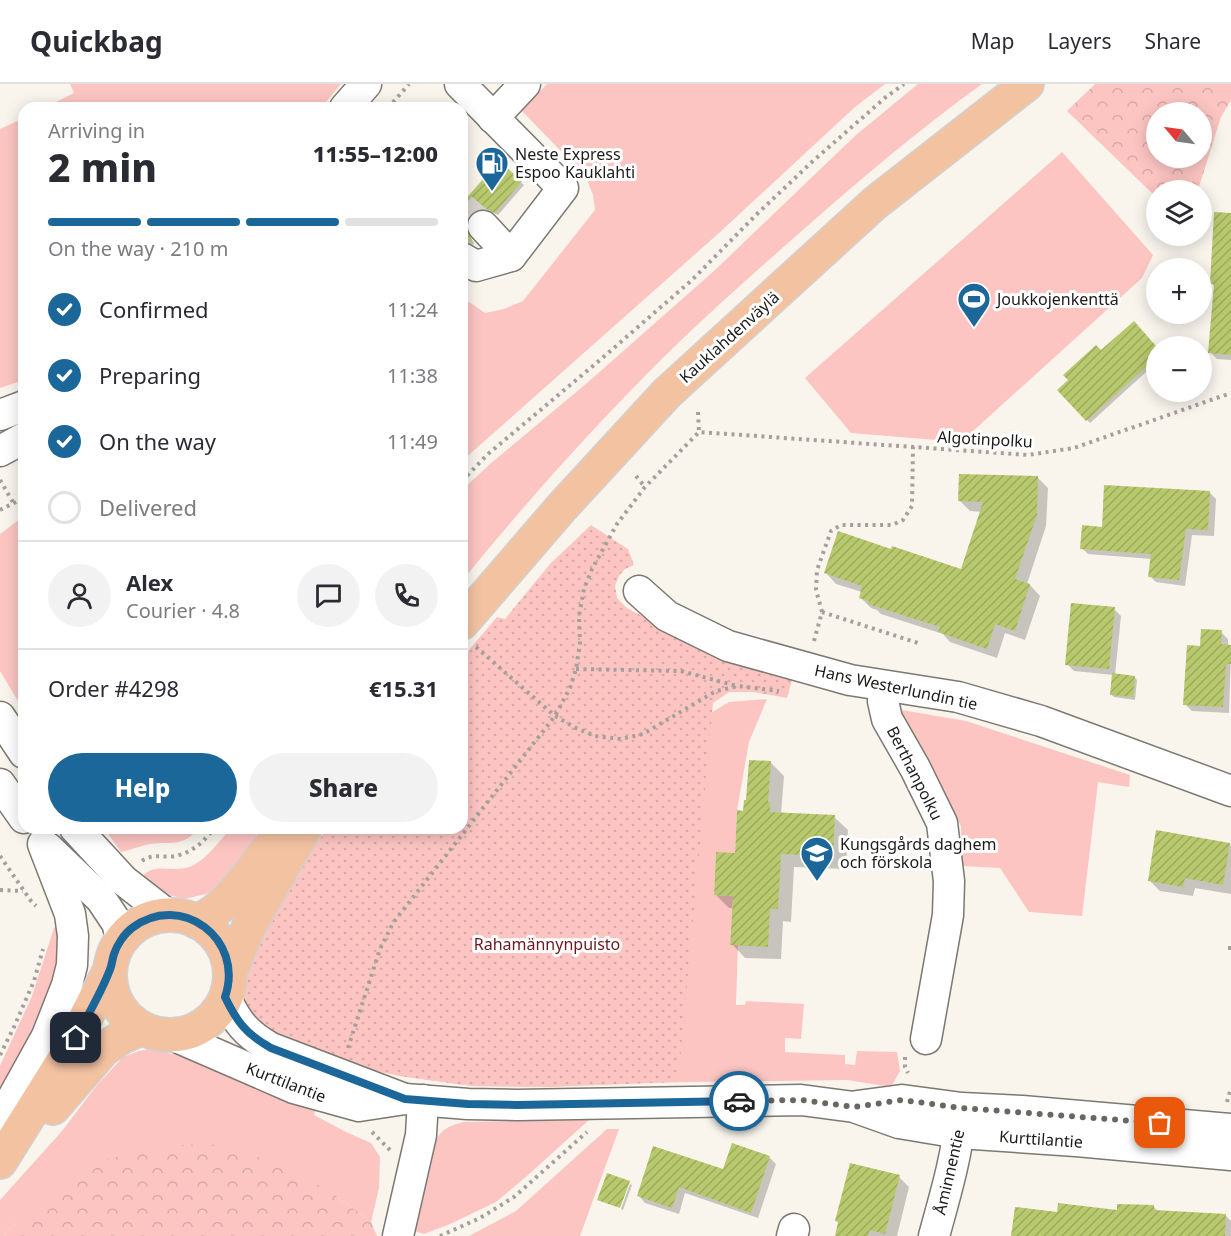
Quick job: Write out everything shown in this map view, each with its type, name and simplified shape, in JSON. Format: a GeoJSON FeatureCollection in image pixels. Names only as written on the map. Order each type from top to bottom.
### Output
{"type":"FeatureCollection","features":[{"type":"Feature","properties":{"kind":"main road","name":"Kauklahdenväylä"},"geometry":{"type":"LineString","coordinates":[[468,634],[562,507],[667,393],[875,203],[1027,84]]}},
{"type":"Feature","properties":{"kind":"main road"},"geometry":{"type":"LineString","coordinates":[[0,1163],[65,1058],[110,970],[114,954],[130,930],[154,917],[182,918],[212,913],[226,902],[244,882],[282,834]]}},
{"type":"Feature","properties":{"kind":"main road"},"geometry":{"type":"LineString","coordinates":[[0,1163],[104,1049],[122,1037],[157,1032],[188,1032],[202,1026],[214,1016],[249,926],[302,834]]}},
{"type":"Feature","properties":{"kind":"main road"},"geometry":{"type":"LineString","coordinates":[[182,918],[210,931],[220,942],[227,957],[227,985]]}},
{"type":"Feature","properties":{"kind":"main road"},"geometry":{"type":"LineString","coordinates":[[110,970],[110,984],[121,1010],[130,1020],[157,1032]]}},
{"type":"Feature","properties":{"kind":"street"},"geometry":{"type":"LineString","coordinates":[[350,102],[366,84]]}},
{"type":"Feature","properties":{"kind":"street"},"geometry":{"type":"LineString","coordinates":[[468,261],[476,266],[511,256],[563,188],[474,99],[525,84]]}},
{"type":"Feature","properties":{"kind":"street"},"geometry":{"type":"LineString","coordinates":[[483,226],[511,256]]}},
{"type":"Feature","properties":{"kind":"street"},"geometry":{"type":"LineString","coordinates":[[0,415],[18,408]]}},
{"type":"Feature","properties":{"kind":"street"},"geometry":{"type":"LineString","coordinates":[[0,451],[18,441]]}},
{"type":"Feature","properties":{"kind":"street","name":"Hans Westerlundin tie"},"geometry":{"type":"LineString","coordinates":[[639,591],[667,616],[728,646],[850,680],[958,697],[1041,721],[1231,791]]}},
{"type":"Feature","properties":{"kind":"street","name":"Berthanpolku"},"geometry":{"type":"LineString","coordinates":[[888,687],[884,701],[887,719],[915,768],[942,823],[949,881],[948,915],[926,1039]]}},
{"type":"Feature","properties":{"kind":"street"},"geometry":{"type":"LineString","coordinates":[[0,717],[18,744]]}},
{"type":"Feature","properties":{"kind":"street"},"geometry":{"type":"LineString","coordinates":[[0,784],[18,810]]}},
{"type":"Feature","properties":{"kind":"street"},"geometry":{"type":"LineString","coordinates":[[81,834],[123,880],[182,918]]}},
{"type":"Feature","properties":{"kind":"street"},"geometry":{"type":"LineString","coordinates":[[37,836],[101,899],[117,923],[122,940]]}},
{"type":"Feature","properties":{"kind":"street"},"geometry":{"type":"LineString","coordinates":[[0,1121],[47,1036],[67,985],[72,965],[73,936],[70,914],[37,836]]}},
{"type":"Feature","properties":{"kind":"street","name":"Kurttilantie"},"geometry":{"type":"LineString","coordinates":[[227,985],[234,1016],[256,1040],[339,1074],[414,1100]]}},
{"type":"Feature","properties":{"kind":"street","name":"Kurttilantie"},"geometry":{"type":"LineString","coordinates":[[157,1032],[294,1088],[359,1106],[414,1100],[632,1111],[801,1100],[854,1107],[899,1123],[1056,1114],[1229,1116]]}},
{"type":"Feature","properties":{"kind":"street"},"geometry":{"type":"LineString","coordinates":[[399,1236],[421,1135],[414,1100]]}},
{"type":"Feature","properties":{"kind":"street","name":"Kurttilantie"},"geometry":{"type":"LineString","coordinates":[[960,1121],[1076,1141],[1231,1155]]}},
{"type":"Feature","properties":{"kind":"street","name":"Åminnentie"},"geometry":{"type":"LineString","coordinates":[[934,1236],[950,1175],[960,1121]]}},
{"type":"Feature","properties":{"kind":"path"},"geometry":{"type":"LineString","coordinates":[[393,102],[409,84]]}},
{"type":"Feature","properties":{"kind":"path"},"geometry":{"type":"LineString","coordinates":[[468,475],[488,454],[692,280],[813,161],[904,84]]}},
{"type":"Feature","properties":{"kind":"path","name":"Algotinpolku"},"geometry":{"type":"LineString","coordinates":[[699,432],[1028,455],[1074,448],[1231,393]]}},
{"type":"Feature","properties":{"kind":"path"},"geometry":{"type":"LineString","coordinates":[[468,827],[555,716],[570,688],[576,669],[580,643],[579,616],[584,590],[592,569],[617,524],[645,487],[699,432],[698,412]]}},
{"type":"Feature","properties":{"kind":"path"},"geometry":{"type":"LineString","coordinates":[[812,648],[822,612],[816,590],[817,570],[831,531],[841,525],[892,525],[903,520],[912,506],[913,447]]}},
{"type":"Feature","properties":{"kind":"path"},"geometry":{"type":"LineString","coordinates":[[636,476],[645,487]]}},
{"type":"Feature","properties":{"kind":"path"},"geometry":{"type":"LineString","coordinates":[[0,480],[14,504]]}},
{"type":"Feature","properties":{"kind":"path"},"geometry":{"type":"LineString","coordinates":[[0,510],[18,502]]}},
{"type":"Feature","properties":{"kind":"path"},"geometry":{"type":"LineString","coordinates":[[822,612],[921,644]]}},
{"type":"Feature","properties":{"kind":"path"},"geometry":{"type":"LineString","coordinates":[[468,634],[555,716],[595,736],[621,739],[643,734],[716,691],[738,686]]}},
{"type":"Feature","properties":{"kind":"path"},"geometry":{"type":"LineString","coordinates":[[576,669],[681,671],[738,686],[780,691]]}},
{"type":"Feature","properties":{"kind":"path"},"geometry":{"type":"LineString","coordinates":[[138,864],[147,858],[174,856],[189,852],[210,834]]}},
{"type":"Feature","properties":{"kind":"path"},"geometry":{"type":"LineString","coordinates":[[339,1074],[380,949],[393,923],[463,834]]}},
{"type":"Feature","properties":{"kind":"path"},"geometry":{"type":"LineString","coordinates":[[0,856],[31,902],[37,907]]}},
{"type":"Feature","properties":{"kind":"path"},"geometry":{"type":"LineString","coordinates":[[0,890],[24,891]]}},
{"type":"Feature","properties":{"kind":"path"},"geometry":{"type":"LineString","coordinates":[[0,1054],[34,981],[44,944]]}},
{"type":"Feature","properties":{"kind":"path"},"geometry":{"type":"LineString","coordinates":[[1229,1116],[1231,1088]]}},
{"type":"Feature","properties":{"kind":"path"},"geometry":{"type":"LineString","coordinates":[[371,1130],[388,1147],[394,1157]]}},
{"type":"Feature","properties":{"kind":"path"},"geometry":{"type":"LineString","coordinates":[[440,1236],[480,1218],[514,1197],[589,1130]]}},
{"type":"Feature","properties":{"kind":"green space"},"geometry":{"type":"Polygon","coordinates":[[[70,84],[341,84],[326,102],[56,102],[74,93],[70,84]]]}},
{"type":"Feature","properties":{"kind":"green space"},"geometry":{"type":"Polygon","coordinates":[[[547,84],[885,84],[855,107],[719,233],[468,456],[468,301],[485,313],[504,309],[523,301],[595,210],[593,195],[586,177],[521,110],[547,84]]]}},
{"type":"Feature","properties":{"kind":"green space"},"geometry":{"type":"Polygon","coordinates":[[[918,84],[982,84],[864,177],[684,337],[562,463],[468,574],[468,484],[714,271],[856,135],[918,84]]]}},
{"type":"Feature","properties":{"kind":"green space"},"geometry":{"type":"Polygon","coordinates":[[[1095,84],[1231,84],[1231,100],[1221,117],[1212,146],[1212,102],[1146,102],[1146,168],[1205,168],[1201,180],[1146,180],[1146,187],[1067,111],[1095,84]]]}},
{"type":"Feature","properties":{"kind":"green space"},"geometry":{"type":"Polygon","coordinates":[[[18,121],[18,382],[0,388],[0,129],[18,121]]]}},
{"type":"Feature","properties":{"kind":"green space","name":"Joukkojenkenttä"},"geometry":{"type":"Polygon","coordinates":[[[1062,152],[1153,255],[1152,258],[1146,258],[1146,270],[1142,278],[961,442],[851,433],[805,378],[1062,152]]]}},
{"type":"Feature","properties":{"kind":"green space"},"geometry":{"type":"Polygon","coordinates":[[[18,520],[18,701],[0,671],[0,534],[18,520]]]}},
{"type":"Feature","properties":{"kind":"green space","name":"Rahamännynpuisto"},"geometry":{"type":"Polygon","coordinates":[[[591,525],[628,549],[634,565],[625,569],[615,586],[617,598],[627,608],[661,626],[793,676],[787,698],[753,692],[729,692],[713,703],[678,1082],[549,1087],[472,1086],[400,1076],[351,1066],[274,1036],[243,1007],[239,988],[241,969],[287,887],[323,834],[468,834],[468,651],[497,617],[505,619],[550,564],[591,525]]]}},
{"type":"Feature","properties":{"kind":"green space"},"geometry":{"type":"Polygon","coordinates":[[[767,699],[749,742],[737,810],[735,853],[716,853],[714,895],[733,896],[730,944],[738,945],[736,1005],[745,1005],[746,1001],[804,1004],[801,1039],[785,1038],[785,1052],[845,1055],[845,1064],[855,1065],[857,1051],[897,1052],[900,1071],[891,1087],[847,1080],[621,1083],[549,1087],[472,1086],[400,1076],[680,732],[729,702],[767,699]]]}},
{"type":"Feature","properties":{"kind":"green space"},"geometry":{"type":"Polygon","coordinates":[[[902,710],[966,721],[1130,775],[1129,787],[1098,782],[1082,916],[1029,912],[1000,868],[962,866],[961,826],[904,726],[902,710]]]}},
{"type":"Feature","properties":{"kind":"green space"},"geometry":{"type":"Polygon","coordinates":[[[108,834],[193,834],[182,841],[150,844],[121,852],[108,834]]]}},
{"type":"Feature","properties":{"kind":"green space"},"geometry":{"type":"Polygon","coordinates":[[[226,834],[257,834],[236,872],[223,886],[206,894],[184,899],[165,894],[141,879],[150,870],[189,867],[212,850],[226,834]]]}},
{"type":"Feature","properties":{"kind":"green space"},"geometry":{"type":"Polygon","coordinates":[[[61,921],[62,940],[52,979],[31,1032],[0,1088],[0,1066],[32,996],[54,928],[61,921]]]}},
{"type":"Feature","properties":{"kind":"green space"},"geometry":{"type":"Polygon","coordinates":[[[149,1049],[196,1059],[316,1107],[314,1115],[371,1143],[380,1157],[379,1188],[371,1222],[338,1197],[16,1223],[3,1236],[0,1236],[0,1200],[62,1131],[97,1085],[123,1057],[149,1049]]]}},
{"type":"Feature","properties":{"kind":"green space"},"geometry":{"type":"Polygon","coordinates":[[[590,1119],[496,1202],[424,1234],[414,1231],[433,1145],[445,1129],[463,1122],[590,1119]]]}},
{"type":"Feature","properties":{"kind":"green space"},"geometry":{"type":"Polygon","coordinates":[[[607,1129],[619,1129],[580,1236],[469,1236],[516,1211],[607,1129]]]}},
{"type":"Feature","properties":{"kind":"green space"},"geometry":{"type":"Polygon","coordinates":[[[211,1144],[283,1164],[338,1197],[371,1222],[377,1236],[3,1236],[16,1223],[93,1163],[159,1146],[211,1144]]]}},
{"type":"Feature","properties":{"kind":"building","name":"Neste Express Espoo Kauklahti"},"geometry":{"type":"Polygon","coordinates":[[[499,161],[522,181],[495,213],[487,209],[480,209],[468,218],[468,196],[499,161]]]}},
{"type":"Feature","properties":{"kind":"building"},"geometry":{"type":"Polygon","coordinates":[[[1214,212],[1231,213],[1231,355],[1212,353],[1212,336],[1209,336],[1214,284],[1212,284],[1214,212]]]}},
{"type":"Feature","properties":{"kind":"building"},"geometry":{"type":"Polygon","coordinates":[[[1134,321],[1147,336],[1146,367],[1086,421],[1057,390],[1068,380],[1063,375],[1096,345],[1101,350],[1134,321]]]}},
{"type":"Feature","properties":{"kind":"building"},"geometry":{"type":"Polygon","coordinates":[[[959,474],[1038,476],[1037,515],[1015,579],[1030,584],[1015,631],[995,624],[987,649],[938,632],[940,627],[868,604],[869,601],[859,598],[862,586],[824,573],[838,531],[961,569],[983,502],[958,501],[959,474]]]}},
{"type":"Feature","properties":{"kind":"building"},"geometry":{"type":"Polygon","coordinates":[[[1104,485],[1210,491],[1208,530],[1186,529],[1179,580],[1148,577],[1151,554],[1080,549],[1082,525],[1102,527],[1104,485]]]}},
{"type":"Feature","properties":{"kind":"building"},"geometry":{"type":"Polygon","coordinates":[[[1071,603],[1115,607],[1109,669],[1065,665],[1071,603]]]}},
{"type":"Feature","properties":{"kind":"building"},"geometry":{"type":"Polygon","coordinates":[[[1201,629],[1222,630],[1221,644],[1231,645],[1231,664],[1226,664],[1223,707],[1183,705],[1187,645],[1200,646],[1201,629]]]}},
{"type":"Feature","properties":{"kind":"building"},"geometry":{"type":"Polygon","coordinates":[[[1112,673],[1135,676],[1133,697],[1110,695],[1112,673]]]}},
{"type":"Feature","properties":{"kind":"building"},"geometry":{"type":"Polygon","coordinates":[[[749,760],[771,761],[768,802],[770,802],[770,812],[835,815],[833,856],[781,854],[778,909],[770,909],[768,947],[730,945],[733,896],[714,895],[716,852],[735,853],[737,810],[743,811],[744,800],[746,800],[749,760]]]}},
{"type":"Feature","properties":{"kind":"building"},"geometry":{"type":"Polygon","coordinates":[[[1156,830],[1230,843],[1223,885],[1185,878],[1183,887],[1148,881],[1156,830]]]}},
{"type":"Feature","properties":{"kind":"building"},"geometry":{"type":"Polygon","coordinates":[[[732,1143],[770,1156],[751,1213],[679,1187],[672,1208],[637,1196],[653,1146],[723,1169],[732,1143]]]}},
{"type":"Feature","properties":{"kind":"building"},"geometry":{"type":"Polygon","coordinates":[[[850,1163],[900,1175],[885,1234],[870,1230],[868,1236],[835,1236],[838,1222],[835,1221],[850,1163]]]}},
{"type":"Feature","properties":{"kind":"building"},"geometry":{"type":"Polygon","coordinates":[[[607,1173],[630,1181],[620,1208],[597,1200],[607,1173]]]}},
{"type":"Feature","properties":{"kind":"building"},"geometry":{"type":"Polygon","coordinates":[[[1058,1203],[1117,1210],[1117,1204],[1154,1205],[1154,1210],[1226,1214],[1225,1236],[1011,1236],[1015,1207],[1057,1212],[1058,1203]]]}},
{"type":"Feature","properties":{"kind":"tunnel"},"geometry":{"type":"LineString","coordinates":[[468,213],[483,226]]}},
{"type":"Feature","properties":{"kind":"way so far"},"geometry":{"type":"LineString","coordinates":[[739,1101],[801,1100],[854,1107],[902,1100],[962,1108],[1160,1123]]}},
{"type":"Feature","properties":{"kind":"place","name":"Neste Express Espoo Kauklahti"},"geometry":{"type":"Point","coordinates":[492,192]}},
{"type":"Feature","properties":{"kind":"place","name":"Joukkojenkenttä"},"geometry":{"type":"Point","coordinates":[974,328]}},
{"type":"Feature","properties":{"kind":"place","name":"Kungsgårds daghem och förskola"},"geometry":{"type":"Point","coordinates":[817,882]}},
{"type":"Feature","properties":{"kind":"route"},"geometry":{"type":"LineString","coordinates":[[76,1038],[98,996],[110,970],[114,954],[122,940],[130,930],[142,922],[168,915],[197,922],[220,942],[227,957],[230,972],[225,997],[234,1016],[256,1040],[271,1048],[405,1099],[517,1105],[739,1101]]}}]}
